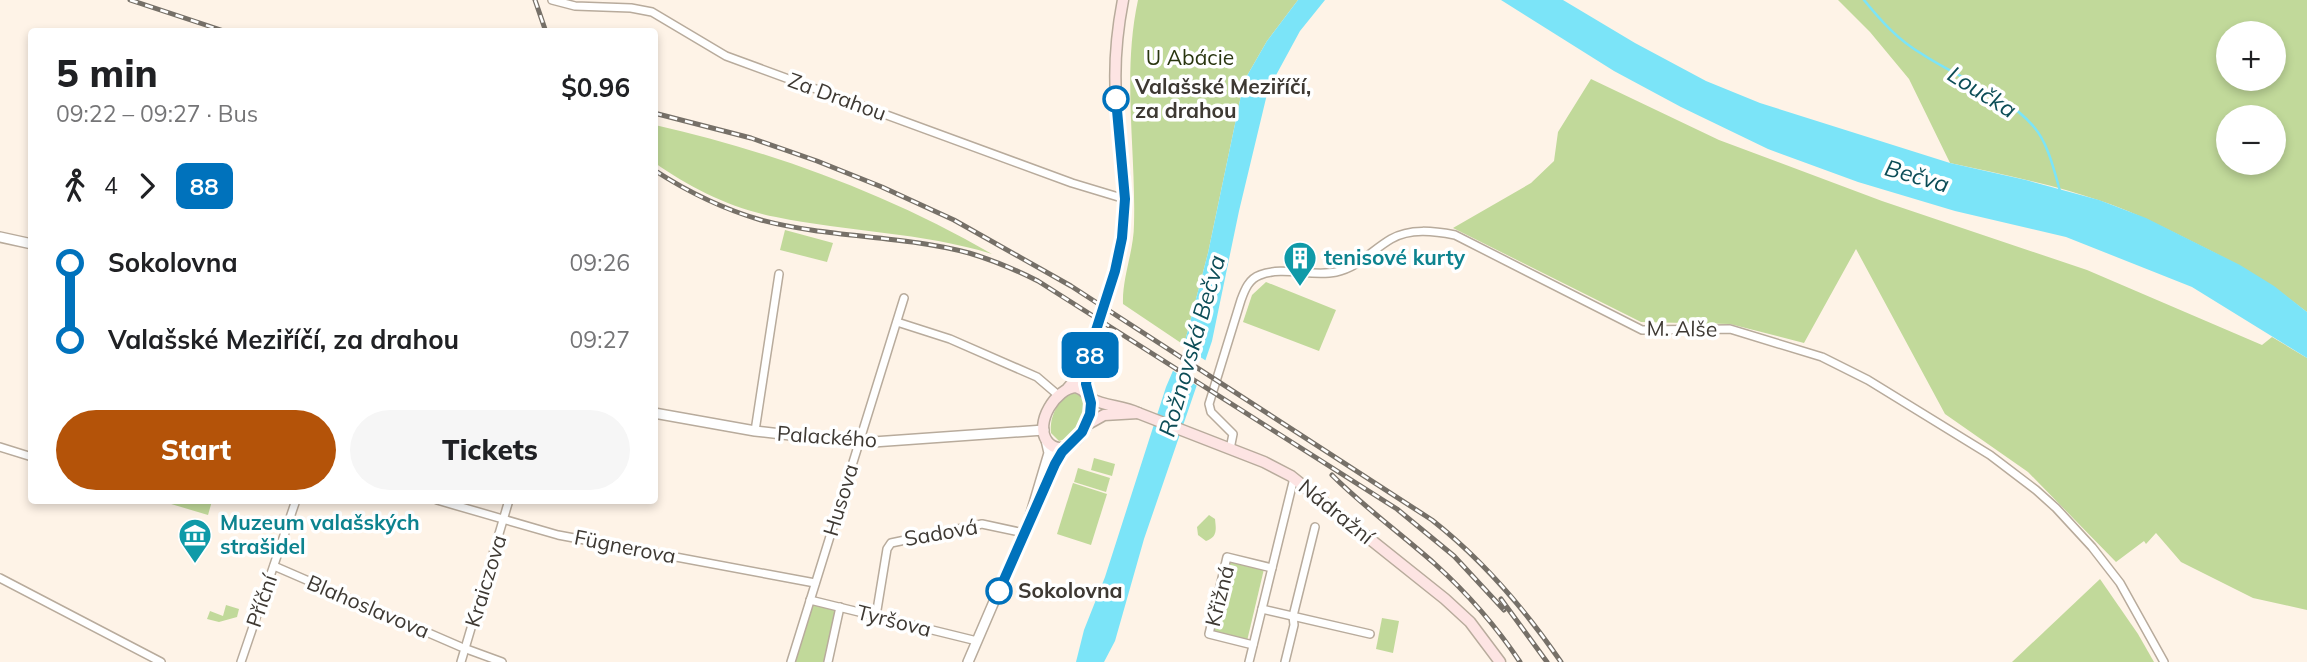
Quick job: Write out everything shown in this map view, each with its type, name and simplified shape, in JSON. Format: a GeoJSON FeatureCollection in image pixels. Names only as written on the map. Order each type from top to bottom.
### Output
{"type":"FeatureCollection","features":[{"type":"Feature","properties":{"kind":"main road"},"geometry":{"type":"LineString","coordinates":[[1091,346],[1086,384],[1091,409],[1085,427],[1069,446],[1057,448],[1045,435],[1048,410],[1058,395],[1075,380],[1091,346],[1112,283],[1122,238],[1125,199],[1116,94],[1118,37],[1123,0]]}},
{"type":"Feature","properties":{"kind":"main road"},"geometry":{"type":"LineString","coordinates":[[1068,388],[1080,388],[1089,396]]}},
{"type":"Feature","properties":{"kind":"main road","name":"Nádražní"},"geometry":{"type":"LineString","coordinates":[[1089,396],[1103,404],[1120,406],[1195,435],[1294,478],[1445,599],[1469,622],[1500,662]]}},
{"type":"Feature","properties":{"kind":"main road","name":"Nádražní"},"geometry":{"type":"LineString","coordinates":[[1085,427],[1104,415],[1141,414]]}},
{"type":"Feature","properties":{"kind":"street","name":"Za Drahou"},"geometry":{"type":"LineString","coordinates":[[552,0],[575,6],[631,8],[652,12],[726,56],[1072,183],[1125,199]]}},
{"type":"Feature","properties":{"kind":"street","name":"M. Alše"},"geometry":{"type":"LineString","coordinates":[[1230,449],[1233,433],[1211,412],[1209,404],[1245,290],[1254,278],[1271,272],[1320,274],[1341,271],[1360,262],[1393,238],[1408,233],[1435,231],[1455,235],[1642,330],[1730,329],[1822,357],[1868,380],[1990,455],[2056,508],[2120,583],[2164,662]]}},
{"type":"Feature","properties":{"kind":"street"},"geometry":{"type":"LineString","coordinates":[[0,237],[28,243]]}},
{"type":"Feature","properties":{"kind":"street"},"geometry":{"type":"LineString","coordinates":[[755,431],[779,274]]}},
{"type":"Feature","properties":{"kind":"street","name":"Husova"},"geometry":{"type":"LineString","coordinates":[[791,662],[904,298]]}},
{"type":"Feature","properties":{"kind":"street"},"geometry":{"type":"LineString","coordinates":[[897,322],[950,339],[1037,377],[1058,395]]}},
{"type":"Feature","properties":{"kind":"street","name":"Palackého"},"geometry":{"type":"LineString","coordinates":[[658,414],[755,431],[859,443],[1045,435]]}},
{"type":"Feature","properties":{"kind":"street"},"geometry":{"type":"LineString","coordinates":[[1029,520],[1049,453],[1045,435]]}},
{"type":"Feature","properties":{"kind":"street"},"geometry":{"type":"LineString","coordinates":[[968,662],[1055,464],[1069,446]]}},
{"type":"Feature","properties":{"kind":"street"},"geometry":{"type":"LineString","coordinates":[[0,447],[28,456]]}},
{"type":"Feature","properties":{"kind":"street","name":"Křižná"},"geometry":{"type":"LineString","coordinates":[[1249,662],[1294,478]]}},
{"type":"Feature","properties":{"kind":"street","name":"Příční"},"geometry":{"type":"LineString","coordinates":[[241,662],[295,504]]}},
{"type":"Feature","properties":{"kind":"street","name":"Fügnerova"},"geometry":{"type":"LineString","coordinates":[[450,504],[558,535],[815,583]]}},
{"type":"Feature","properties":{"kind":"street","name":"Kraiczova"},"geometry":{"type":"LineString","coordinates":[[461,662],[508,504]]}},
{"type":"Feature","properties":{"kind":"street","name":"Sadová"},"geometry":{"type":"LineString","coordinates":[[876,616],[887,549],[891,543],[982,524],[1024,533]]}},
{"type":"Feature","properties":{"kind":"street"},"geometry":{"type":"LineString","coordinates":[[1285,662],[1294,625],[1293,616],[1315,527]]}},
{"type":"Feature","properties":{"kind":"street","name":"Křižná"},"geometry":{"type":"LineString","coordinates":[[1253,645],[1209,634],[1227,557],[1272,568]]}},
{"type":"Feature","properties":{"kind":"street","name":"Blahoslavova"},"geometry":{"type":"LineString","coordinates":[[274,566],[465,649],[502,662]]}},
{"type":"Feature","properties":{"kind":"street"},"geometry":{"type":"LineString","coordinates":[[0,578],[162,662]]}},
{"type":"Feature","properties":{"kind":"street","name":"Tyršova"},"geometry":{"type":"LineString","coordinates":[[810,600],[977,641]]}},
{"type":"Feature","properties":{"kind":"street"},"geometry":{"type":"LineString","coordinates":[[828,662],[840,607]]}},
{"type":"Feature","properties":{"kind":"street"},"geometry":{"type":"LineString","coordinates":[[1262,609],[1370,634]]}},
{"type":"Feature","properties":{"kind":"green space","name":"U Abácie"},"geometry":{"type":"Polygon","coordinates":[[[1138,0],[1298,0],[1267,41],[1244,81],[1208,253],[1184,345],[1123,304],[1134,224],[1130,84],[1133,28],[1138,0]]]}},
{"type":"Feature","properties":{"kind":"green space"},"geometry":{"type":"Polygon","coordinates":[[[1838,0],[2307,0],[2307,312],[2261,279],[2230,261],[2131,212],[2064,189],[1950,163],[1909,79],[1870,32],[1838,0]]]}},
{"type":"Feature","properties":{"kind":"green space"},"geometry":{"type":"Polygon","coordinates":[[[1591,79],[1719,140],[1882,201],[2087,270],[2262,345],[2272,337],[2307,358],[2307,610],[2253,598],[2181,562],[2156,533],[2146,544],[2144,541],[2116,562],[2028,472],[1945,414],[1856,249],[1804,343],[1730,324],[1641,322],[1453,228],[1531,183],[1554,161],[1558,132],[1591,79]]]}},
{"type":"Feature","properties":{"kind":"green space"},"geometry":{"type":"Polygon","coordinates":[[[658,126],[742,148],[828,177],[912,212],[992,254],[938,241],[776,217],[728,203],[683,181],[658,165],[658,126]]]}},
{"type":"Feature","properties":{"kind":"green space"},"geometry":{"type":"Polygon","coordinates":[[[785,230],[833,243],[827,262],[780,250],[785,230]]]}},
{"type":"Feature","properties":{"kind":"green space"},"geometry":{"type":"Polygon","coordinates":[[[1266,282],[1336,310],[1319,351],[1243,322],[1252,295],[1266,282]]]}},
{"type":"Feature","properties":{"kind":"green space"},"geometry":{"type":"Polygon","coordinates":[[[1073,393],[1084,401],[1084,415],[1071,437],[1059,441],[1051,433],[1053,415],[1059,404],[1073,393]]]}},
{"type":"Feature","properties":{"kind":"green space"},"geometry":{"type":"Polygon","coordinates":[[[1094,458],[1115,464],[1112,476],[1091,470],[1094,458]]]}},
{"type":"Feature","properties":{"kind":"green space"},"geometry":{"type":"Polygon","coordinates":[[[1078,468],[1110,478],[1106,492],[1074,482],[1078,468]]]}},
{"type":"Feature","properties":{"kind":"green space"},"geometry":{"type":"Polygon","coordinates":[[[1073,483],[1107,494],[1091,545],[1057,534],[1073,483]]]}},
{"type":"Feature","properties":{"kind":"green space"},"geometry":{"type":"Polygon","coordinates":[[[171,504],[211,504],[208,515],[171,504]]]}},
{"type":"Feature","properties":{"kind":"green space"},"geometry":{"type":"Polygon","coordinates":[[[1209,515],[1215,519],[1216,529],[1213,537],[1206,541],[1198,535],[1197,527],[1209,515]]]}},
{"type":"Feature","properties":{"kind":"green space"},"geometry":{"type":"Polygon","coordinates":[[[1228,560],[1264,569],[1247,641],[1212,632],[1228,560]]]}},
{"type":"Feature","properties":{"kind":"green space"},"geometry":{"type":"Polygon","coordinates":[[[2100,579],[2154,662],[2012,662],[2100,579]]]}},
{"type":"Feature","properties":{"kind":"green space"},"geometry":{"type":"Polygon","coordinates":[[[810,600],[840,607],[828,662],[791,662],[810,600]]]}},
{"type":"Feature","properties":{"kind":"green space"},"geometry":{"type":"Polygon","coordinates":[[[226,605],[239,609],[237,617],[219,622],[207,619],[210,611],[223,616],[226,605]]]}},
{"type":"Feature","properties":{"kind":"green space"},"geometry":{"type":"Polygon","coordinates":[[[1382,618],[1399,621],[1393,653],[1376,649],[1382,618]]]}},
{"type":"Feature","properties":{"kind":"water","name":"Rožnovská Bečva"},"geometry":{"type":"Polygon","coordinates":[[[1298,0],[1325,0],[1300,31],[1268,90],[1212,341],[1144,539],[1115,641],[1104,662],[1076,662],[1084,630],[1105,577],[1166,387],[1184,345],[1208,253],[1244,81],[1267,41],[1298,0]]]}},
{"type":"Feature","properties":{"kind":"water","name":"Bečva"},"geometry":{"type":"Polygon","coordinates":[[[1501,0],[1563,0],[1706,81],[1760,103],[1950,163],[2099,200],[2146,218],[2240,265],[2274,286],[2307,312],[2307,358],[2192,287],[2066,237],[1955,211],[1858,182],[1768,149],[1614,71],[1501,0]]]}},
{"type":"Feature","properties":{"kind":"pier"},"geometry":{"type":"Polygon","coordinates":[[[1180,344],[1208,362],[1199,387],[1170,369],[1180,344]]]}},
{"type":"Feature","properties":{"kind":"waterway","name":"Loučka"},"geometry":{"type":"LineString","coordinates":[[1864,0],[1890,30],[1913,49],[1995,95],[2022,115],[2043,141],[2060,191]]}},
{"type":"Feature","properties":{"kind":"railway"},"geometry":{"type":"LineString","coordinates":[[130,0],[215,28]]}},
{"type":"Feature","properties":{"kind":"railway"},"geometry":{"type":"LineString","coordinates":[[535,0],[545,28]]}},
{"type":"Feature","properties":{"kind":"railway"},"geometry":{"type":"LineString","coordinates":[[658,114],[751,138],[882,187],[954,220],[1071,286],[1432,520],[1502,586],[1561,662]]}},
{"type":"Feature","properties":{"kind":"railway"},"geometry":{"type":"LineString","coordinates":[[658,172],[706,199],[761,220],[813,230],[943,247],[987,259],[1038,281],[1397,509],[1454,556],[1504,610]]}},
{"type":"Feature","properties":{"kind":"railway"},"geometry":{"type":"LineString","coordinates":[[1332,475],[1458,586],[1491,623],[1520,662]]}},
{"type":"Feature","properties":{"kind":"railway"},"geometry":{"type":"LineString","coordinates":[[1501,599],[1547,662]]}},
{"type":"Feature","properties":{"kind":"bus line","name":"88"},"geometry":{"type":"LineString","coordinates":[[999,591],[1055,464],[1062,452],[1082,432],[1091,409],[1086,384],[1091,346],[1115,271],[1124,224],[1124,178],[1116,99]]}},
{"type":"Feature","properties":{"kind":"place","name":"Valašské Meziříčí, za drahou"},"geometry":{"type":"Point","coordinates":[1116,99]}},
{"type":"Feature","properties":{"kind":"place","name":"tenisové kurty"},"geometry":{"type":"Point","coordinates":[1300,288]}},
{"type":"Feature","properties":{"kind":"place","name":"Muzeum valašských strašidel"},"geometry":{"type":"Point","coordinates":[195,565]}},
{"type":"Feature","properties":{"kind":"place","name":"Sokolovna"},"geometry":{"type":"Point","coordinates":[999,591]}}]}
